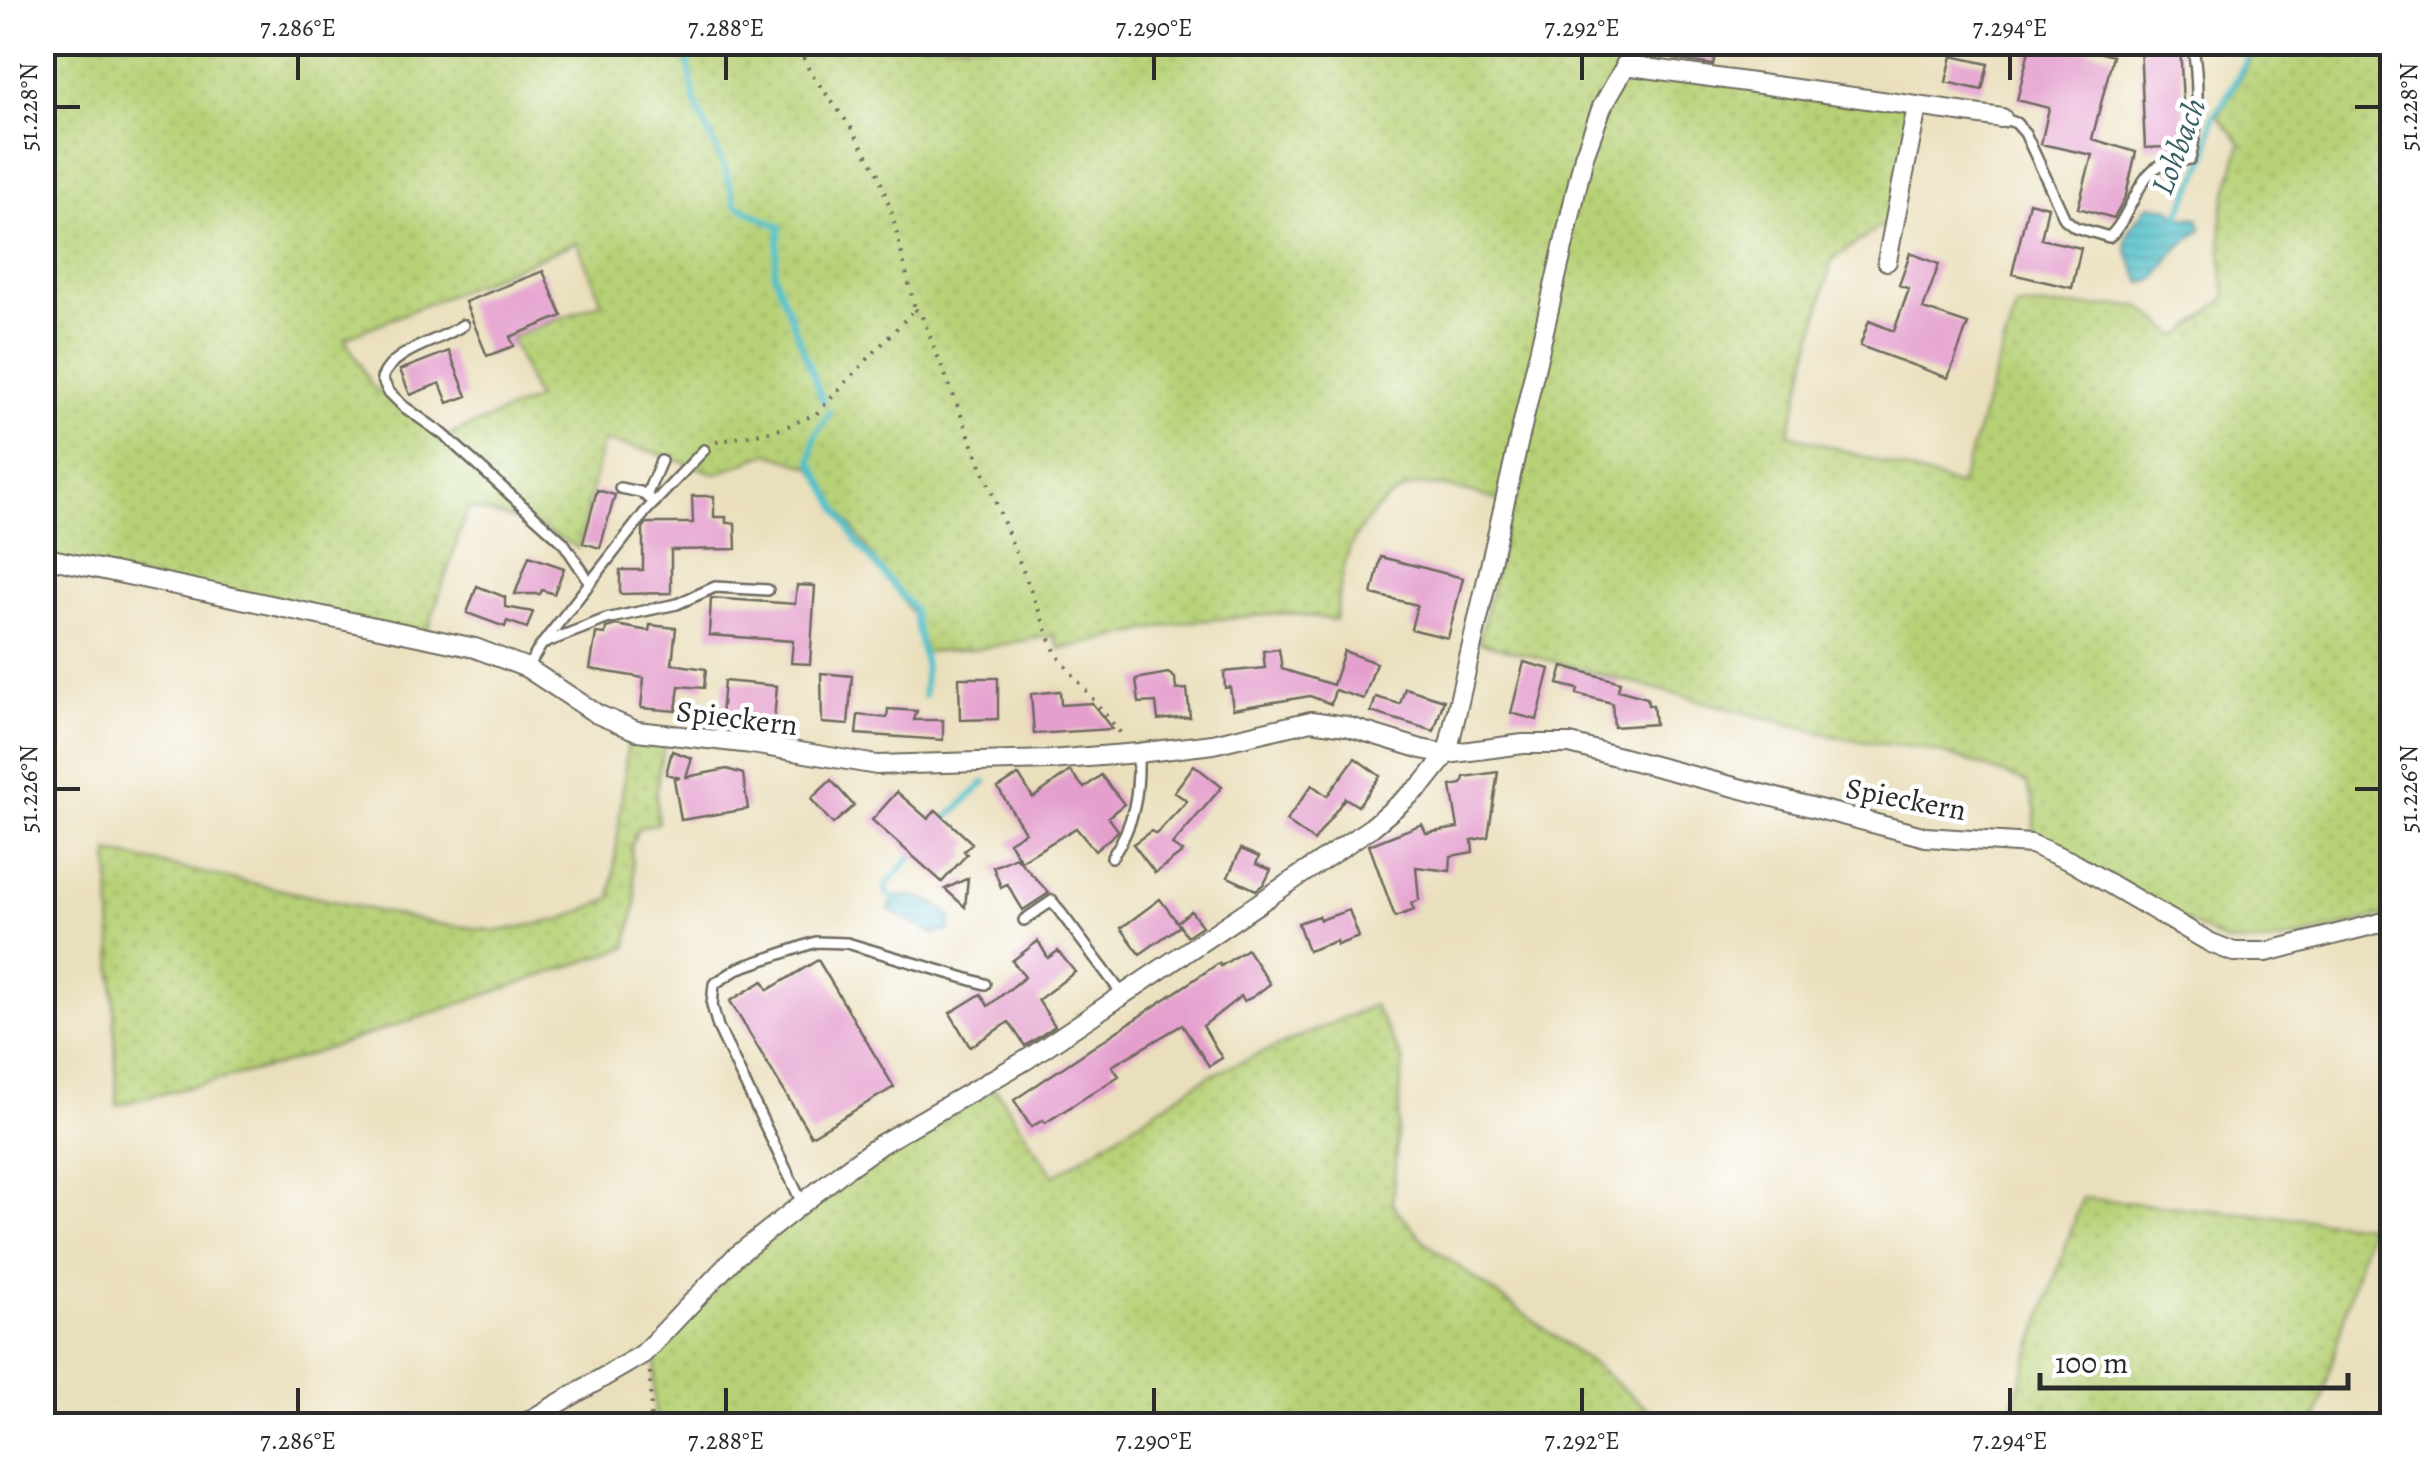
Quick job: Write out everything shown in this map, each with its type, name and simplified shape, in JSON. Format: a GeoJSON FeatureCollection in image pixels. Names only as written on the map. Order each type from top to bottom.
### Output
{"type":"FeatureCollection","features":[{"type":"Feature","properties":{"kind":"street"},"geometry":{"type":"LineString","coordinates":[[520,1426],[643,1354],[709,1281],[767,1229],[881,1144],[991,1082],[1124,995],[1372,828],[1424,783],[1447,754],[1580,170],[1597,116],[1638,42]]}},
{"type":"Feature","properties":{"kind":"street"},"geometry":{"type":"LineString","coordinates":[[1625,66],[2002,118]]}},
{"type":"Feature","properties":{"kind":"street"},"geometry":{"type":"LineString","coordinates":[[1887,261],[1917,107]]}},
{"type":"Feature","properties":{"kind":"street","name":"Spieckern"},"geometry":{"type":"LineString","coordinates":[[42,557],[475,648],[527,668],[611,721],[666,737],[752,744],[877,765],[1132,754],[1213,744],[1289,724],[1322,721],[1447,754],[1523,744],[1570,744],[1926,837],[2031,844],[2072,862],[2211,943],[2234,952],[2266,952],[2392,920]]}},
{"type":"Feature","properties":{"kind":"lane"},"geometry":{"type":"LineString","coordinates":[[2002,118],[2016,123],[2025,133],[2065,219],[2085,231],[2109,237],[2118,230],[2147,176],[2158,166],[2190,159],[2194,144],[2196,59],[2192,42]]}},
{"type":"Feature","properties":{"kind":"lane"},"geometry":{"type":"LineString","coordinates":[[463,325],[444,338],[401,355],[388,364],[382,378],[403,406],[444,435],[553,532],[573,553],[589,581]]}},
{"type":"Feature","properties":{"kind":"lane"},"geometry":{"type":"LineString","coordinates":[[527,668],[650,499],[704,450]]}},
{"type":"Feature","properties":{"kind":"lane"},"geometry":{"type":"LineString","coordinates":[[650,499],[661,461]]}},
{"type":"Feature","properties":{"kind":"lane"},"geometry":{"type":"LineString","coordinates":[[620,488],[650,499]]}},
{"type":"Feature","properties":{"kind":"lane"},"geometry":{"type":"LineString","coordinates":[[542,644],[606,619],[677,604],[715,587],[768,590]]}},
{"type":"Feature","properties":{"kind":"lane"},"geometry":{"type":"LineString","coordinates":[[1112,857],[1127,832],[1136,804],[1132,754]]}},
{"type":"Feature","properties":{"kind":"lane"},"geometry":{"type":"LineString","coordinates":[[1024,920],[1052,901],[1124,995]]}},
{"type":"Feature","properties":{"kind":"lane"},"geometry":{"type":"LineString","coordinates":[[802,1203],[718,1027],[712,1005],[714,984],[739,968],[816,942],[847,943],[985,984]]}},
{"type":"Feature","properties":{"kind":"path"},"geometry":{"type":"LineString","coordinates":[[796,42],[810,72],[877,171],[892,214],[914,310],[921,314],[942,364],[1056,654],[1116,725],[1132,754]]}},
{"type":"Feature","properties":{"kind":"path"},"geometry":{"type":"LineString","coordinates":[[704,450],[729,438],[800,424],[816,414],[914,310]]}},
{"type":"Feature","properties":{"kind":"path"},"geometry":{"type":"LineString","coordinates":[[643,1354],[650,1364],[651,1426]]}},
{"type":"Feature","properties":{"kind":"green space"},"geometry":{"type":"Polygon","coordinates":[[[1609,42],[1613,54],[1625,65],[1917,107],[1886,223],[1832,260],[1789,434],[1960,486],[2016,307],[2140,306],[2179,337],[2226,298],[2222,210],[2241,143],[2218,116],[2260,43],[2392,43],[2392,913],[2289,939],[2226,942],[2032,839],[2036,811],[2026,782],[1959,758],[1919,748],[1849,740],[1479,642],[1511,504],[1437,486],[1404,490],[1365,523],[1345,562],[1335,620],[1289,613],[1185,622],[1060,649],[1053,635],[979,649],[921,652],[912,614],[811,467],[768,453],[716,474],[654,452],[603,441],[578,548],[533,524],[468,508],[426,636],[43,557],[43,43],[1609,42]],[[577,242],[345,338],[372,386],[442,438],[536,399],[511,338],[602,302],[577,242]]]}},
{"type":"Feature","properties":{"kind":"green space"},"geometry":{"type":"Polygon","coordinates":[[[628,740],[665,745],[657,783],[658,823],[638,828],[631,847],[636,903],[627,947],[276,1066],[117,1105],[109,852],[437,924],[500,931],[563,919],[611,898],[628,740]]]}},
{"type":"Feature","properties":{"kind":"green space"},"geometry":{"type":"Polygon","coordinates":[[[1374,1005],[1403,1061],[1392,1204],[1426,1243],[1582,1356],[1668,1425],[655,1426],[655,1367],[661,1350],[703,1298],[827,1196],[995,1088],[1054,1176],[1208,1076],[1374,1005]]]}},
{"type":"Feature","properties":{"kind":"green space"},"geometry":{"type":"Polygon","coordinates":[[[2082,1198],[2369,1225],[2315,1425],[2006,1425],[2082,1198]]]}},
{"type":"Feature","properties":{"kind":"water"},"geometry":{"type":"Polygon","coordinates":[[[2149,205],[2171,208],[2178,217],[2198,218],[2201,230],[2178,248],[2155,280],[2142,283],[2126,242],[2149,205]]]}},
{"type":"Feature","properties":{"kind":"water"},"geometry":{"type":"Polygon","coordinates":[[[922,898],[941,908],[952,918],[949,931],[933,934],[889,911],[893,899],[922,898]]]}},
{"type":"Feature","properties":{"kind":"building"},"geometry":{"type":"Polygon","coordinates":[[[1679,42],[1718,42],[1713,65],[1675,59],[1679,42]]]}},
{"type":"Feature","properties":{"kind":"building"},"geometry":{"type":"Polygon","coordinates":[[[2031,42],[2061,42],[2113,56],[2092,139],[2136,152],[2126,195],[2114,218],[2078,208],[2092,155],[2041,144],[2049,108],[2017,100],[2031,42]]]}},
{"type":"Feature","properties":{"kind":"building"},"geometry":{"type":"Polygon","coordinates":[[[2180,43],[2185,146],[2145,148],[2140,45],[2180,43]]]}},
{"type":"Feature","properties":{"kind":"building"},"geometry":{"type":"Polygon","coordinates":[[[1952,56],[1988,64],[1982,90],[1946,82],[1952,56]]]}},
{"type":"Feature","properties":{"kind":"building"},"geometry":{"type":"Polygon","coordinates":[[[2029,202],[2048,207],[2041,239],[2081,248],[2072,288],[2012,274],[2029,202]]]}},
{"type":"Feature","properties":{"kind":"building"},"geometry":{"type":"Polygon","coordinates":[[[1910,253],[1939,264],[1923,309],[1968,324],[1948,378],[1860,346],[1869,321],[1894,331],[1909,289],[1899,285],[1910,253]]]}},
{"type":"Feature","properties":{"kind":"building"},"geometry":{"type":"Polygon","coordinates":[[[543,271],[562,316],[510,337],[514,346],[487,356],[465,302],[543,271]]]}},
{"type":"Feature","properties":{"kind":"building"},"geometry":{"type":"Polygon","coordinates":[[[449,351],[467,396],[448,403],[440,383],[410,395],[400,370],[449,351]]]}},
{"type":"Feature","properties":{"kind":"building"},"geometry":{"type":"Polygon","coordinates":[[[597,490],[615,495],[600,548],[583,543],[597,490]]]}},
{"type":"Feature","properties":{"kind":"building"},"geometry":{"type":"Polygon","coordinates":[[[692,496],[714,496],[714,517],[726,517],[726,523],[735,523],[736,549],[671,550],[671,593],[620,594],[620,570],[643,570],[643,528],[647,523],[693,523],[692,496]]]}},
{"type":"Feature","properties":{"kind":"building"},"geometry":{"type":"Polygon","coordinates":[[[529,556],[564,568],[554,594],[542,590],[540,594],[515,594],[529,556]]]}},
{"type":"Feature","properties":{"kind":"building"},"geometry":{"type":"Polygon","coordinates":[[[1381,557],[1463,578],[1448,638],[1411,629],[1417,605],[1372,594],[1381,557]]]}},
{"type":"Feature","properties":{"kind":"building"},"geometry":{"type":"Polygon","coordinates":[[[797,585],[815,586],[810,664],[791,663],[793,641],[709,635],[711,598],[795,604],[797,585]]]}},
{"type":"Feature","properties":{"kind":"building"},"geometry":{"type":"Polygon","coordinates":[[[477,586],[505,597],[505,607],[533,612],[527,628],[507,621],[505,627],[467,613],[477,586]]]}},
{"type":"Feature","properties":{"kind":"building"},"geometry":{"type":"Polygon","coordinates":[[[616,625],[649,631],[650,625],[676,628],[672,664],[706,669],[704,688],[679,686],[676,711],[641,708],[644,678],[590,669],[596,633],[605,634],[606,628],[616,625]]]}},
{"type":"Feature","properties":{"kind":"building"},"geometry":{"type":"Polygon","coordinates":[[[1279,649],[1282,669],[1333,685],[1344,651],[1376,663],[1364,699],[1335,690],[1331,704],[1310,696],[1233,709],[1224,672],[1265,668],[1263,651],[1279,649]]]}},
{"type":"Feature","properties":{"kind":"building"},"geometry":{"type":"Polygon","coordinates":[[[1524,662],[1550,669],[1537,720],[1511,713],[1524,662]]]}},
{"type":"Feature","properties":{"kind":"building"},"geometry":{"type":"Polygon","coordinates":[[[1563,666],[1620,682],[1618,690],[1647,698],[1648,705],[1653,705],[1655,724],[1614,727],[1612,703],[1577,694],[1578,689],[1558,684],[1563,666]]]}},
{"type":"Feature","properties":{"kind":"building"},"geometry":{"type":"Polygon","coordinates":[[[821,673],[852,676],[848,725],[822,723],[821,673]]]}},
{"type":"Feature","properties":{"kind":"building"},"geometry":{"type":"Polygon","coordinates":[[[1168,673],[1175,678],[1176,690],[1187,689],[1190,717],[1158,720],[1156,702],[1139,703],[1136,679],[1168,673]]]}},
{"type":"Feature","properties":{"kind":"building"},"geometry":{"type":"Polygon","coordinates":[[[959,678],[998,678],[998,719],[960,720],[959,678]]]}},
{"type":"Feature","properties":{"kind":"building"},"geometry":{"type":"Polygon","coordinates":[[[724,681],[777,686],[774,721],[721,717],[724,681]]]}},
{"type":"Feature","properties":{"kind":"building"},"geometry":{"type":"Polygon","coordinates":[[[1405,688],[1444,700],[1434,731],[1371,712],[1376,697],[1400,704],[1405,688]]]}},
{"type":"Feature","properties":{"kind":"building"},"geometry":{"type":"Polygon","coordinates":[[[1060,691],[1061,705],[1092,703],[1112,729],[1034,734],[1031,694],[1060,691]]]}},
{"type":"Feature","properties":{"kind":"building"},"geometry":{"type":"Polygon","coordinates":[[[888,709],[917,711],[914,720],[943,720],[943,740],[856,734],[858,715],[887,718],[888,709]]]}},
{"type":"Feature","properties":{"kind":"building"},"geometry":{"type":"Polygon","coordinates":[[[672,751],[692,758],[686,777],[727,769],[743,774],[748,809],[681,820],[674,779],[680,778],[666,774],[672,751]]]}},
{"type":"Feature","properties":{"kind":"building"},"geometry":{"type":"Polygon","coordinates":[[[1355,758],[1380,776],[1358,806],[1345,798],[1314,841],[1286,821],[1312,785],[1327,796],[1355,758]]]}},
{"type":"Feature","properties":{"kind":"building"},"geometry":{"type":"Polygon","coordinates":[[[1194,765],[1222,787],[1172,845],[1183,852],[1155,873],[1133,844],[1151,831],[1156,834],[1187,801],[1174,792],[1194,765]]]}},
{"type":"Feature","properties":{"kind":"building"},"geometry":{"type":"Polygon","coordinates":[[[1070,771],[1084,788],[1101,775],[1124,804],[1108,817],[1118,830],[1095,851],[1076,828],[1021,861],[1009,842],[1025,832],[998,788],[1019,775],[1033,798],[1070,771]]]}},
{"type":"Feature","properties":{"kind":"building"},"geometry":{"type":"Polygon","coordinates":[[[1498,772],[1488,837],[1472,840],[1473,852],[1451,856],[1450,871],[1416,867],[1419,900],[1411,903],[1414,910],[1395,917],[1369,845],[1422,824],[1426,833],[1458,828],[1451,786],[1462,784],[1464,777],[1498,772]]]}},
{"type":"Feature","properties":{"kind":"building"},"geometry":{"type":"Polygon","coordinates":[[[831,780],[854,806],[833,824],[811,799],[831,780]]]}},
{"type":"Feature","properties":{"kind":"building"},"geometry":{"type":"Polygon","coordinates":[[[897,792],[928,819],[936,810],[972,843],[942,882],[872,820],[897,792]]]}},
{"type":"Feature","properties":{"kind":"building"},"geometry":{"type":"Polygon","coordinates":[[[1241,849],[1259,857],[1256,864],[1271,870],[1256,890],[1228,877],[1241,849]]]}},
{"type":"Feature","properties":{"kind":"building"},"geometry":{"type":"Polygon","coordinates":[[[1016,857],[1049,893],[1023,910],[1007,884],[1001,887],[993,867],[1016,857]]]}},
{"type":"Feature","properties":{"kind":"building"},"geometry":{"type":"Polygon","coordinates":[[[968,878],[965,907],[945,889],[968,878]]]}},
{"type":"Feature","properties":{"kind":"building"},"geometry":{"type":"Polygon","coordinates":[[[1160,899],[1180,926],[1140,954],[1121,928],[1160,899]]]}},
{"type":"Feature","properties":{"kind":"building"},"geometry":{"type":"Polygon","coordinates":[[[1349,910],[1359,937],[1308,951],[1298,923],[1349,910]]]}},
{"type":"Feature","properties":{"kind":"building"},"geometry":{"type":"Polygon","coordinates":[[[1191,911],[1202,926],[1187,936],[1177,922],[1191,911]]]}},
{"type":"Feature","properties":{"kind":"building"},"geometry":{"type":"Polygon","coordinates":[[[1038,941],[1048,958],[1058,951],[1075,972],[1038,1000],[1055,1026],[1025,1046],[1009,1022],[970,1047],[950,1013],[981,994],[988,1006],[1025,977],[1012,961],[1038,941]]]}},
{"type":"Feature","properties":{"kind":"building"},"geometry":{"type":"Polygon","coordinates":[[[1247,949],[1270,984],[1244,1001],[1241,996],[1203,1026],[1222,1058],[1209,1066],[1182,1025],[1112,1066],[1119,1076],[1045,1123],[1043,1120],[1031,1127],[1014,1100],[1219,963],[1221,966],[1247,949]]]}},
{"type":"Feature","properties":{"kind":"building"},"geometry":{"type":"Polygon","coordinates":[[[818,960],[894,1087],[811,1136],[730,1001],[763,981],[768,990],[818,960]]]}},
{"type":"Feature","properties":{"kind":"waterway"},"geometry":{"type":"LineString","coordinates":[[685,42],[695,102],[736,205],[780,227],[774,274],[823,401]]}},
{"type":"Feature","properties":{"kind":"waterway","name":"Lohbach"},"geometry":{"type":"LineString","coordinates":[[2178,217],[2207,155],[2213,115],[2223,104],[2256,42]]}},
{"type":"Feature","properties":{"kind":"waterway"},"geometry":{"type":"LineString","coordinates":[[830,412],[815,436],[811,461],[856,541],[913,609],[925,665],[924,696]]}},
{"type":"Feature","properties":{"kind":"waterway"},"geometry":{"type":"LineString","coordinates":[[943,822],[985,782]]}},
{"type":"Feature","properties":{"kind":"waterway"},"geometry":{"type":"LineString","coordinates":[[893,899],[886,886],[917,850]]}}]}
